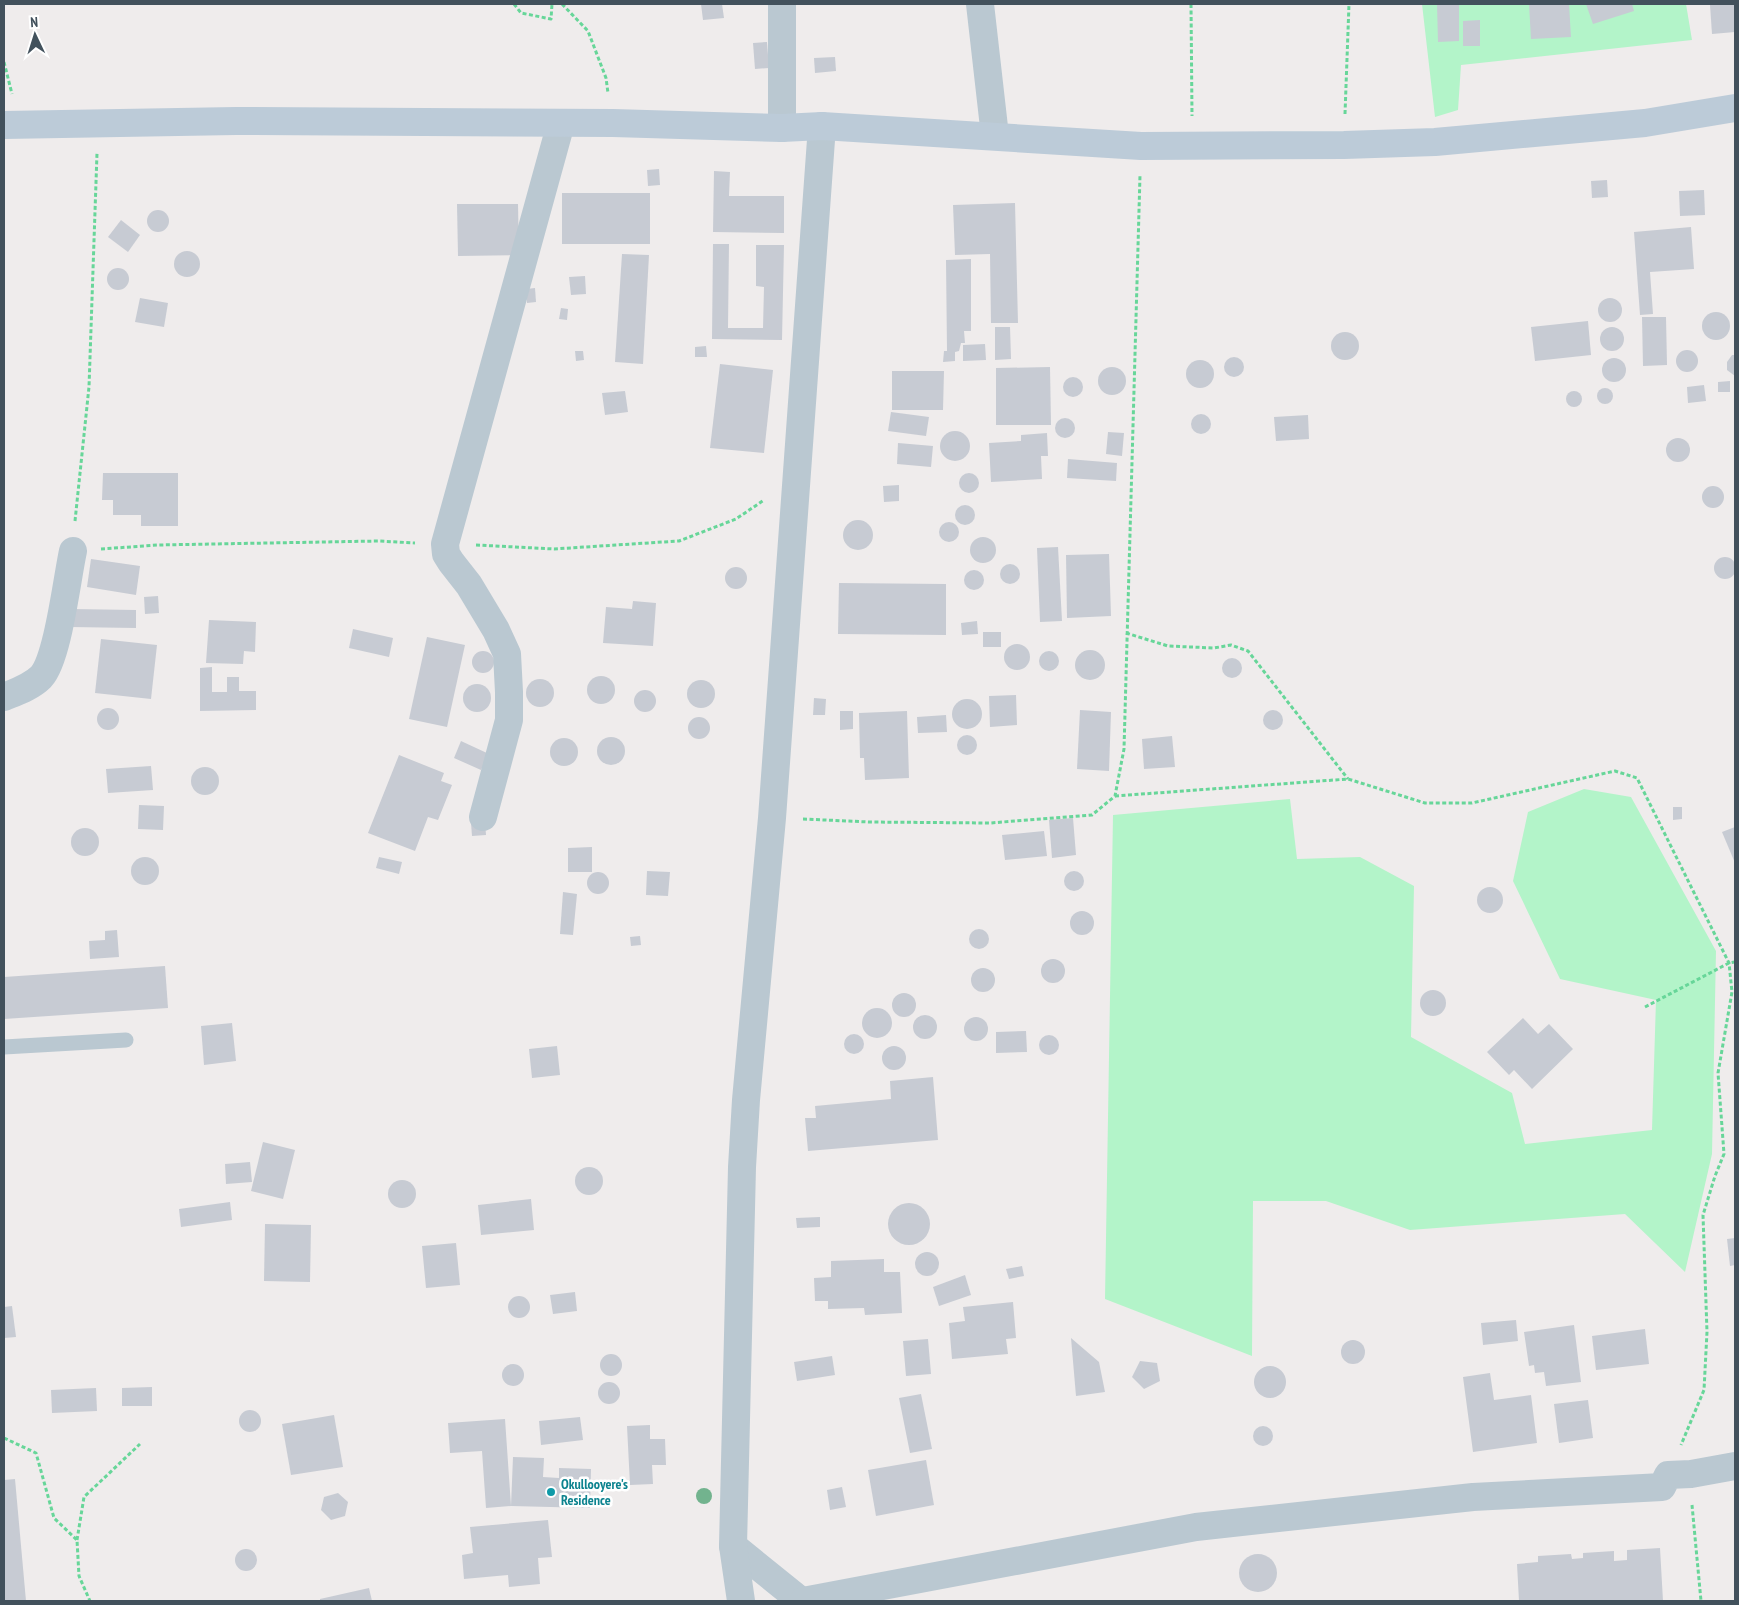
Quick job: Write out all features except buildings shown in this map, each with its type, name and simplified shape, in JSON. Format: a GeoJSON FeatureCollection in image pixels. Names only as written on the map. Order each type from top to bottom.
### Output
{"type":"FeatureCollection","features":[{"type":"Feature","properties":{"kind":"street"},"geometry":{"type":"LineString","coordinates":[[782,4],[782,128]]}},
{"type":"Feature","properties":{"kind":"street"},"geometry":{"type":"LineString","coordinates":[[980,4],[995,136]]}},
{"type":"Feature","properties":{"kind":"street"},"geometry":{"type":"LineString","coordinates":[[4,125],[98,122],[613,123],[782,128],[822,126],[1141,146],[1192,146],[1434,142],[1645,123],[1735,108]]}},
{"type":"Feature","properties":{"kind":"street"},"geometry":{"type":"LineString","coordinates":[[482,817],[509,720],[507,654],[496,630],[469,585],[446,554],[445,544],[561,123]]}},
{"type":"Feature","properties":{"kind":"street"},"geometry":{"type":"LineString","coordinates":[[741,1601],[733,1546],[742,1167],[746,1100],[772,818],[822,126]]}},
{"type":"Feature","properties":{"kind":"street"},"geometry":{"type":"LineString","coordinates":[[4,697],[28,686],[42,676],[54,651],[73,551]]}},
{"type":"Feature","properties":{"kind":"street"},"geometry":{"type":"LineString","coordinates":[[733,1546],[802,1601],[1196,1527],[1473,1497],[1662,1487],[1679,1474],[1735,1466]]}},
{"type":"Feature","properties":{"kind":"lane"},"geometry":{"type":"LineString","coordinates":[[4,1047],[126,1040]]}},
{"type":"Feature","properties":{"kind":"path"},"geometry":{"type":"LineString","coordinates":[[514,4],[520,13],[551,19],[552,4]]}},
{"type":"Feature","properties":{"kind":"path"},"geometry":{"type":"LineString","coordinates":[[562,4],[588,32],[606,78],[613,123]]}},
{"type":"Feature","properties":{"kind":"path"},"geometry":{"type":"LineString","coordinates":[[1191,4],[1192,146]]}},
{"type":"Feature","properties":{"kind":"path"},"geometry":{"type":"LineString","coordinates":[[1344,144],[1349,4]]}},
{"type":"Feature","properties":{"kind":"path"},"geometry":{"type":"LineString","coordinates":[[98,122],[89,387],[73,551],[158,545],[340,541],[554,549],[679,541],[736,520],[797,478]]}},
{"type":"Feature","properties":{"kind":"path"},"geometry":{"type":"LineString","coordinates":[[1115,796],[1124,749],[1141,146]]}},
{"type":"Feature","properties":{"kind":"path"},"geometry":{"type":"LineString","coordinates":[[1126,634],[1168,646],[1214,648],[1231,645],[1248,651],[1348,779]]}},
{"type":"Feature","properties":{"kind":"path"},"geometry":{"type":"LineString","coordinates":[[772,818],[869,822],[990,823],[1092,815],[1115,796],[1348,779],[1425,803],[1472,803],[1615,771],[1637,778],[1729,963],[1732,992],[1718,1073],[1724,1154],[1703,1215],[1707,1332],[1704,1390],[1679,1474],[1693,1516],[1701,1601]]}},
{"type":"Feature","properties":{"kind":"path"},"geometry":{"type":"LineString","coordinates":[[1645,1007],[1729,963],[1735,962]]}},
{"type":"Feature","properties":{"kind":"path"},"geometry":{"type":"LineString","coordinates":[[4,1438],[36,1453],[54,1518],[77,1540]]}},
{"type":"Feature","properties":{"kind":"path"},"geometry":{"type":"LineString","coordinates":[[90,1601],[79,1576],[77,1540],[84,1496],[140,1444]]}},
{"type":"Feature","properties":{"kind":"green space"},"geometry":{"type":"Polygon","coordinates":[[[1422,4],[1686,4],[1692,40],[1461,65],[1458,110],[1435,117],[1422,4]]]}},
{"type":"Feature","properties":{"kind":"green space"},"geometry":{"type":"Polygon","coordinates":[[[1584,789],[1631,797],[1716,951],[1712,1154],[1685,1272],[1625,1214],[1410,1230],[1326,1201],[1253,1201],[1252,1356],[1105,1299],[1113,815],[1290,799],[1297,859],[1360,857],[1414,886],[1411,1037],[1512,1093],[1525,1144],[1652,1130],[1656,1000],[1560,979],[1513,881],[1528,812],[1584,789]]]}},
{"type":"Feature","properties":{"kind":"place","name":"Okullooyere's Residence"},"geometry":{"type":"Point","coordinates":[551,1492]}}]}
